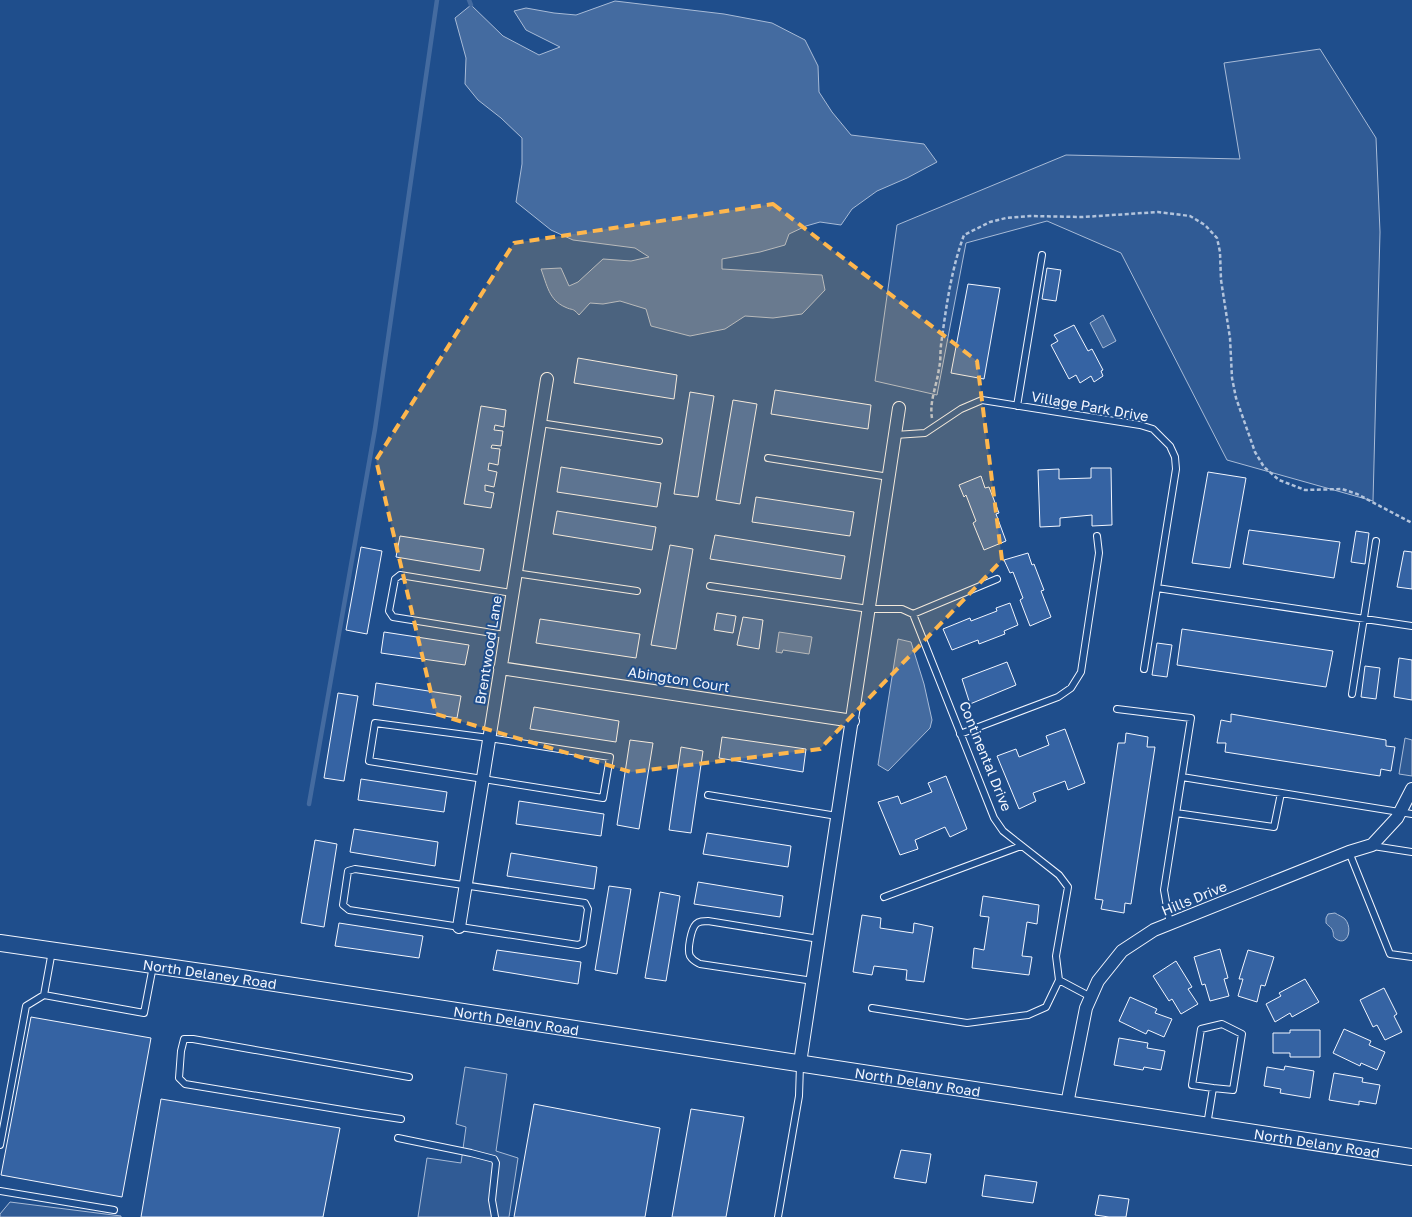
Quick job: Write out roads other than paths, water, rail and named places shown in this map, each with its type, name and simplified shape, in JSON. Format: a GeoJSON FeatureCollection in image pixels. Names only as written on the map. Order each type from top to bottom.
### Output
{"type":"FeatureCollection","features":[{"type":"Feature","properties":{"kind":"street","name":"Brentwood Lane"},"geometry":{"type":"LineString","coordinates":[[459,927],[547,379]]}},
{"type":"Feature","properties":{"kind":"street"},"geometry":{"type":"LineString","coordinates":[[800,1063],[900,408]]}},
{"type":"Feature","properties":{"kind":"street","name":"Abington Court"},"geometry":{"type":"LineString","coordinates":[[500,668],[853,721]]}},
{"type":"Feature","properties":{"kind":"street"},"geometry":{"type":"LineString","coordinates":[[1372,845],[1397,818],[1406,813],[1412,789]]}},
{"type":"Feature","properties":{"kind":"street","name":"Hills Drive"},"geometry":{"type":"LineString","coordinates":[[1067,1104],[1086,1008],[1098,980],[1122,952],[1154,930],[1349,852],[1372,845]]}},
{"type":"Feature","properties":{"kind":"street","name":"North Delaney Road"},"geometry":{"type":"LineString","coordinates":[[0,943],[422,1005]]}},
{"type":"Feature","properties":{"kind":"street","name":"North Delany Road"},"geometry":{"type":"LineString","coordinates":[[422,1005],[1412,1157]]}},
{"type":"Feature","properties":{"kind":"lane"},"geometry":{"type":"LineString","coordinates":[[1017,406],[1042,255]]}},
{"type":"Feature","properties":{"kind":"lane","name":"Village Park Drive"},"geometry":{"type":"LineString","coordinates":[[895,436],[925,433],[961,409],[982,400],[1140,425],[1153,429],[1162,437],[1170,446],[1175,457],[1176,469],[1144,669]]}},
{"type":"Feature","properties":{"kind":"lane"},"geometry":{"type":"LineString","coordinates":[[540,423],[659,441]]}},
{"type":"Feature","properties":{"kind":"lane"},"geometry":{"type":"LineString","coordinates":[[768,458],[888,477]]}},
{"type":"Feature","properties":{"kind":"lane"},"geometry":{"type":"LineString","coordinates":[[960,734],[1058,697],[1071,688],[1081,672],[1099,553],[1097,536]]}},
{"type":"Feature","properties":{"kind":"lane"},"geometry":{"type":"LineString","coordinates":[[1352,694],[1376,541]]}},
{"type":"Feature","properties":{"kind":"lane"},"geometry":{"type":"LineString","coordinates":[[515,573],[637,592]]}},
{"type":"Feature","properties":{"kind":"lane"},"geometry":{"type":"LineString","coordinates":[[505,635],[393,617],[389,611],[395,578],[400,575],[512,593]]}},
{"type":"Feature","properties":{"kind":"lane"},"geometry":{"type":"LineString","coordinates":[[710,586],[870,609],[902,609],[913,614],[997,579]]}},
{"type":"Feature","properties":{"kind":"lane"},"geometry":{"type":"LineString","coordinates":[[1157,588],[1412,626]]}},
{"type":"Feature","properties":{"kind":"lane","name":"Continental Drive"},"geometry":{"type":"LineString","coordinates":[[913,614],[994,818],[1003,831],[1058,875],[1068,887],[1056,956],[1059,980]]}},
{"type":"Feature","properties":{"kind":"lane"},"geometry":{"type":"LineString","coordinates":[[1117,709],[1191,718],[1164,890],[1170,924]]}},
{"type":"Feature","properties":{"kind":"lane"},"geometry":{"type":"LineString","coordinates":[[375,724],[489,738],[610,757],[603,798],[482,779],[369,760],[375,724]]}},
{"type":"Feature","properties":{"kind":"lane"},"geometry":{"type":"LineString","coordinates":[[1182,776],[1406,813]]}},
{"type":"Feature","properties":{"kind":"lane"},"geometry":{"type":"LineString","coordinates":[[1176,813],[1274,827],[1281,793]]}},
{"type":"Feature","properties":{"kind":"lane"},"geometry":{"type":"LineString","coordinates":[[708,795],[837,816]]}},
{"type":"Feature","properties":{"kind":"lane"},"geometry":{"type":"LineString","coordinates":[[1372,845],[1412,852]]}},
{"type":"Feature","properties":{"kind":"lane"},"geometry":{"type":"LineString","coordinates":[[884,898],[1021,846]]}},
{"type":"Feature","properties":{"kind":"lane"},"geometry":{"type":"LineString","coordinates":[[1349,852],[1390,954],[1412,957]]}},
{"type":"Feature","properties":{"kind":"lane"},"geometry":{"type":"LineString","coordinates":[[355,869],[585,903],[588,909],[583,943],[578,945],[459,927],[349,910],[343,905],[348,871],[355,869]]}},
{"type":"Feature","properties":{"kind":"lane"},"geometry":{"type":"LineString","coordinates":[[812,981],[700,964],[692,960],[690,955],[691,933],[698,922],[708,921],[819,939]]}},
{"type":"Feature","properties":{"kind":"lane"},"geometry":{"type":"LineString","coordinates":[[44,995],[52,951]]}},
{"type":"Feature","properties":{"kind":"lane"},"geometry":{"type":"LineString","coordinates":[[0,1145],[26,1006],[44,995],[144,1013],[153,965]]}},
{"type":"Feature","properties":{"kind":"lane"},"geometry":{"type":"LineString","coordinates":[[872,1008],[967,1023],[1028,1015],[1046,1007],[1059,980],[1091,996]]}},
{"type":"Feature","properties":{"kind":"lane"},"geometry":{"type":"LineString","coordinates":[[1222,1024],[1242,1034],[1233,1090],[1213,1088],[1192,1085],[1201,1029],[1222,1024]]}},
{"type":"Feature","properties":{"kind":"lane"},"geometry":{"type":"LineString","coordinates":[[401,1119],[185,1084],[179,1078],[181,1051],[184,1039],[193,1039],[408,1077]]}},
{"type":"Feature","properties":{"kind":"lane"},"geometry":{"type":"LineString","coordinates":[[778,1217],[799,1096],[800,1063]]}},
{"type":"Feature","properties":{"kind":"lane"},"geometry":{"type":"LineString","coordinates":[[1207,1126],[1213,1088]]}},
{"type":"Feature","properties":{"kind":"lane"},"geometry":{"type":"LineString","coordinates":[[398,1138],[494,1159],[496,1163],[492,1200],[495,1217]]}},
{"type":"Feature","properties":{"kind":"lane"},"geometry":{"type":"LineString","coordinates":[[0,1191],[114,1210]]}},
{"type":"Feature","properties":{"kind":"waterway"},"geometry":{"type":"LineString","coordinates":[[309,804],[375,429],[437,0]]}},
{"type":"Feature","properties":{"kind":"waterway"},"geometry":{"type":"LineString","coordinates":[[469,0],[471,5]]}}]}
